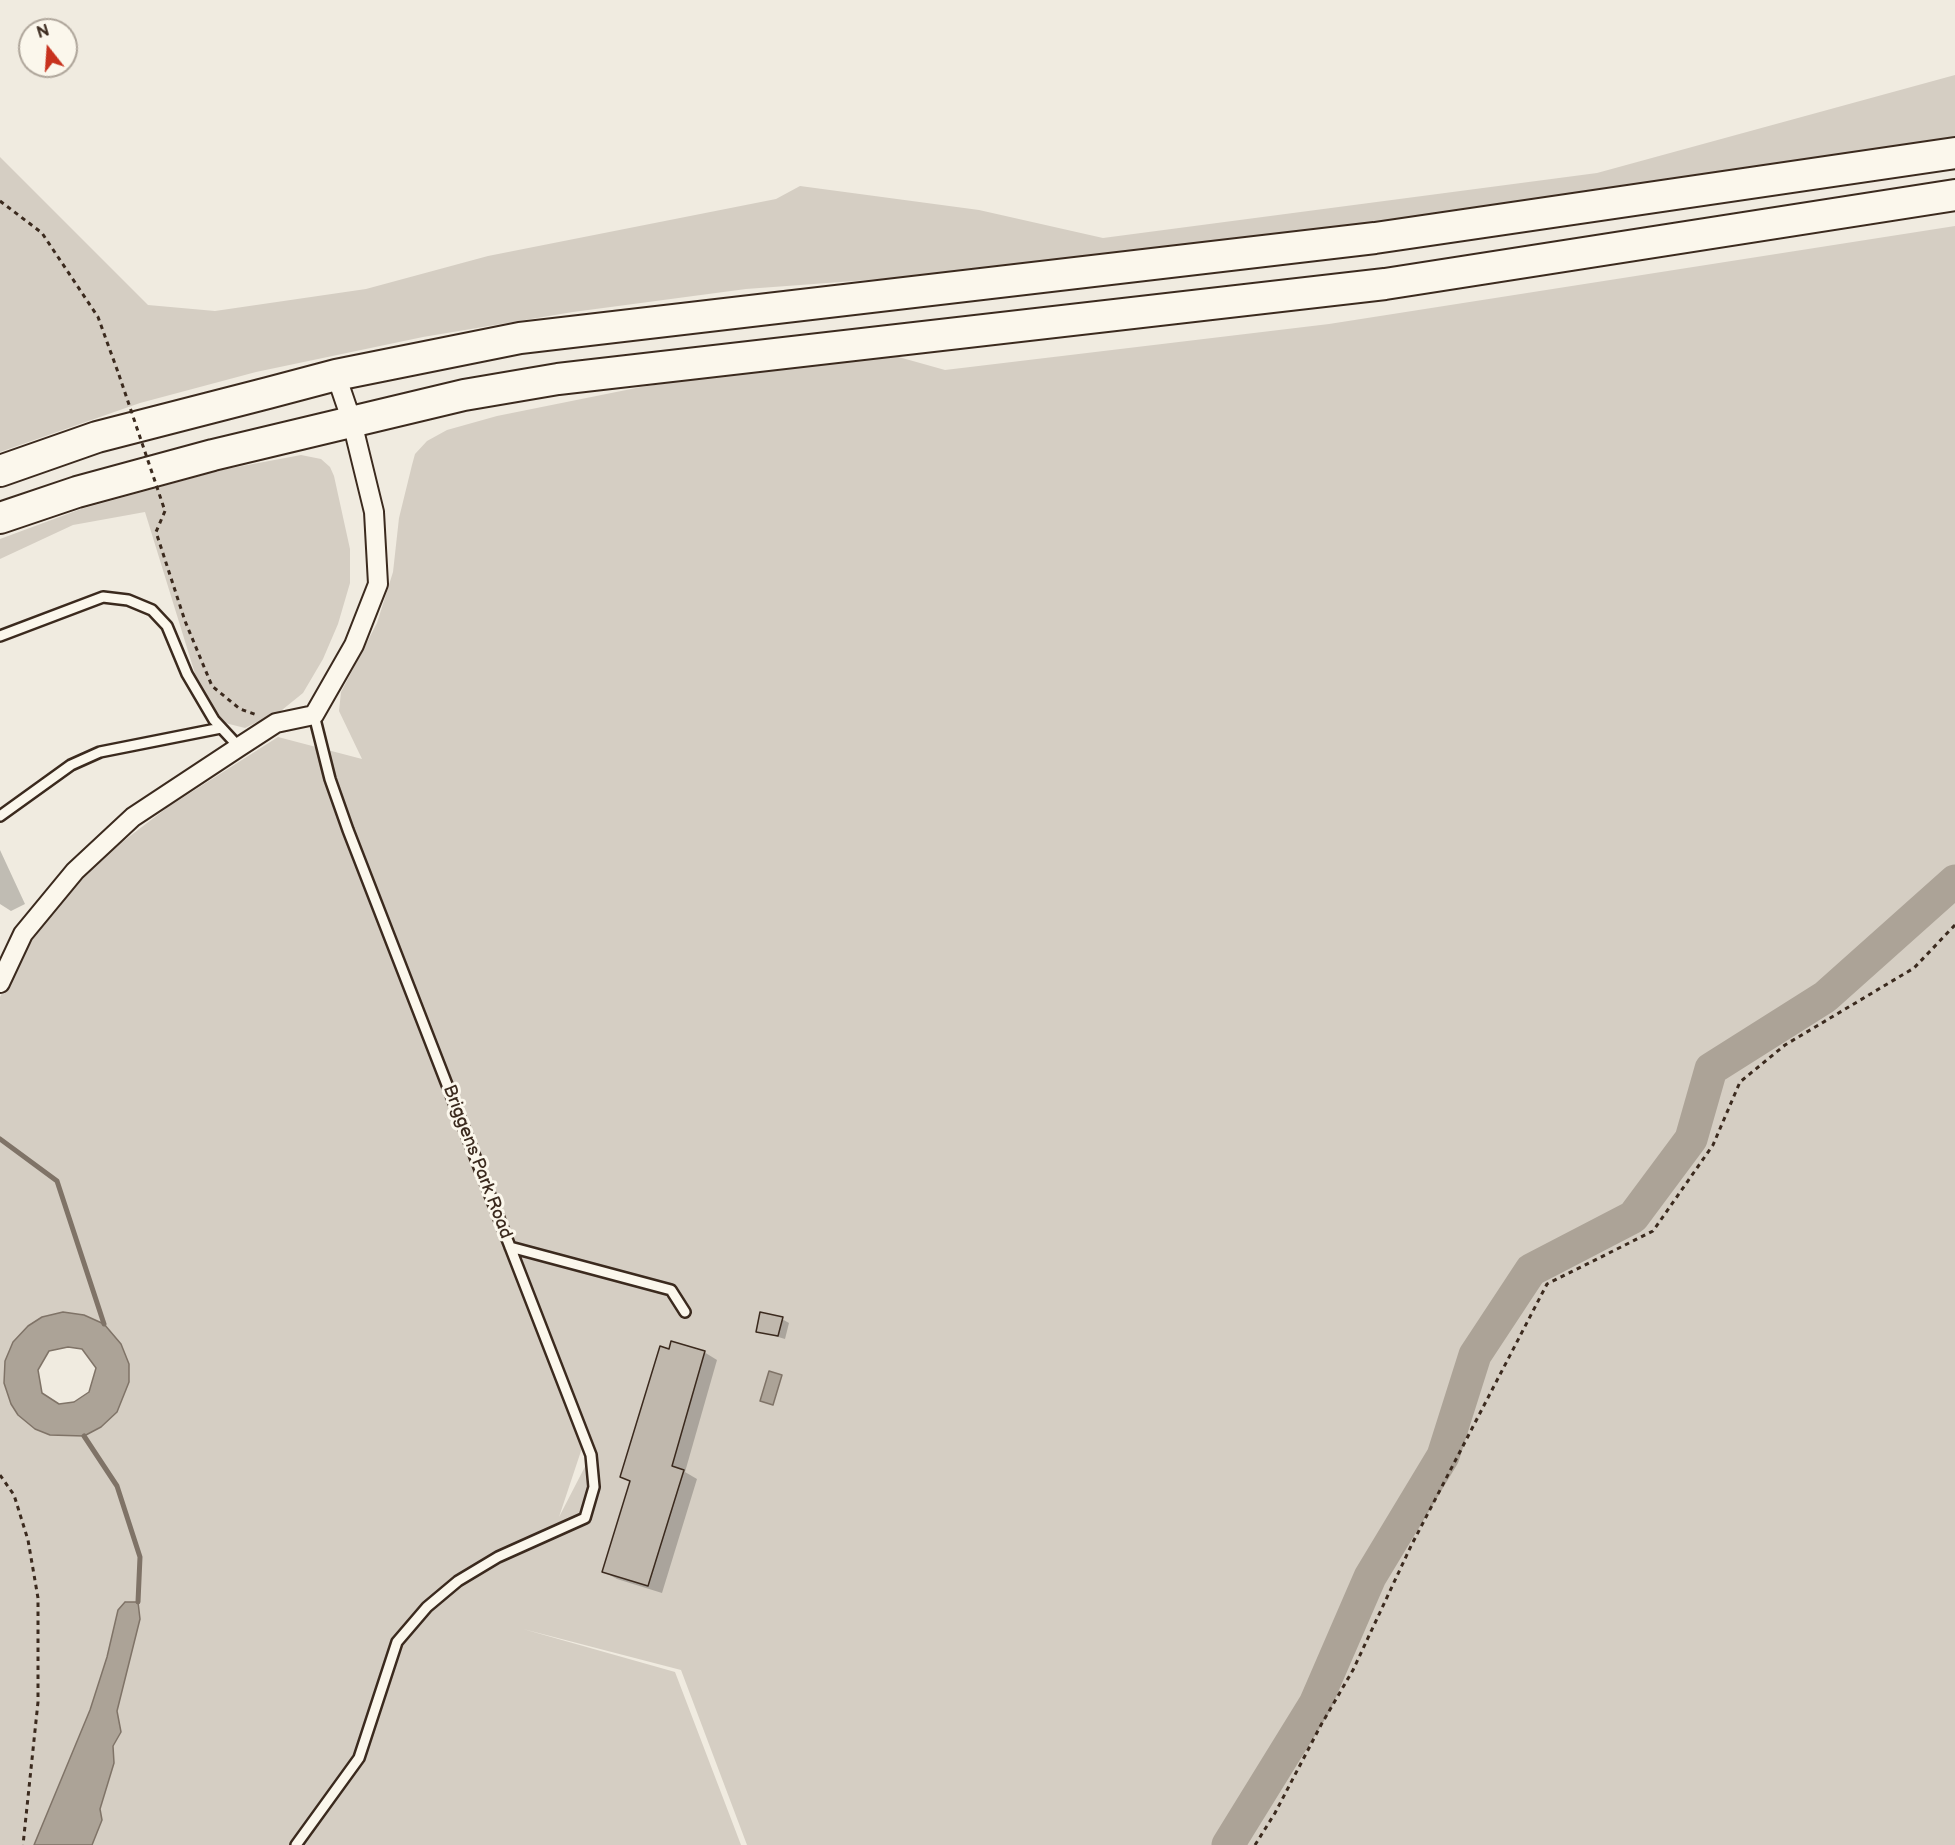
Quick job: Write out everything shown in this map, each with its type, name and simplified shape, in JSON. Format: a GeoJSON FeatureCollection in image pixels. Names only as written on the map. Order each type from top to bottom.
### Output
{"type":"FeatureCollection","features":[{"type":"Feature","properties":{"kind":"highway"},"geometry":{"type":"LineString","coordinates":[[0,471],[97,437],[336,375],[520,338],[1374,238],[1955,153]]}},
{"type":"Feature","properties":{"kind":"highway"},"geometry":{"type":"LineString","coordinates":[[0,518],[77,492],[213,455],[464,395],[558,379],[1385,285],[1955,195]]}},
{"type":"Feature","properties":{"kind":"street"},"geometry":{"type":"LineString","coordinates":[[0,983],[23,934],[75,871],[133,817],[239,747],[276,723],[314,715],[354,645],[378,584],[374,512],[352,422],[336,375]]}},
{"type":"Feature","properties":{"kind":"lane"},"geometry":{"type":"LineString","coordinates":[[0,636],[103,597],[128,600],[152,610],[167,626],[187,674],[221,728],[239,747]]}},
{"type":"Feature","properties":{"kind":"lane","name":"Briggens Park Road"},"geometry":{"type":"LineString","coordinates":[[296,1845],[359,1758],[397,1642],[427,1607],[458,1581],[498,1557],[585,1518],[594,1487],[591,1455],[348,830],[330,779],[314,715]]}},
{"type":"Feature","properties":{"kind":"lane"},"geometry":{"type":"LineString","coordinates":[[0,816],[70,765],[100,752],[221,728]]}},
{"type":"Feature","properties":{"kind":"lane"},"geometry":{"type":"LineString","coordinates":[[510,1247],[671,1290],[685,1312]]}},
{"type":"Feature","properties":{"kind":"path"},"geometry":{"type":"LineString","coordinates":[[0,201],[42,233],[98,317],[120,375],[165,511],[156,532],[185,621],[212,686],[240,709],[276,723]]}},
{"type":"Feature","properties":{"kind":"path"},"geometry":{"type":"LineString","coordinates":[[1255,1845],[1275,1813],[1353,1670],[1411,1546],[1547,1284],[1653,1231],[1713,1144],[1740,1082],[1785,1045],[1914,968],[1955,925]]}},
{"type":"Feature","properties":{"kind":"path"},"geometry":{"type":"LineString","coordinates":[[0,1475],[14,1495],[21,1517],[28,1540],[38,1598],[38,1702],[23,1845]]}},
{"type":"Feature","properties":{"kind":"shaded area"},"geometry":{"type":"Polygon","coordinates":[[[1955,75],[1955,136],[1902,147],[1559,202],[922,276],[746,289],[573,312],[423,337],[256,372],[140,403],[0,452],[0,157],[148,305],[215,311],[366,289],[488,256],[776,199],[800,186],[979,210],[1103,238],[1597,173],[1955,75]]]}},
{"type":"Feature","properties":{"kind":"shaded area"},"geometry":{"type":"Polygon","coordinates":[[[1955,226],[1955,1845],[747,1845],[681,1670],[523,1629],[675,1672],[741,1845],[92,1845],[102,1820],[100,1810],[114,1763],[113,1746],[121,1732],[117,1711],[140,1619],[138,1602],[118,1610],[107,1657],[90,1710],[34,1845],[0,1845],[0,997],[29,937],[79,875],[168,807],[278,737],[362,759],[339,711],[341,692],[377,623],[393,572],[399,518],[415,454],[427,441],[447,430],[497,416],[641,387],[747,371],[895,356],[945,370],[1329,324],[1955,226]],[[42,1317],[18,1415],[84,1436],[101,1427],[117,1412],[129,1382],[42,1317]],[[542,1338],[582,1448],[559,1517],[591,1455],[542,1338]]]}},
{"type":"Feature","properties":{"kind":"shaded area"},"geometry":{"type":"Polygon","coordinates":[[[301,455],[321,459],[330,467],[334,476],[350,549],[350,583],[338,624],[323,659],[303,693],[282,710],[245,728],[209,719],[145,512],[73,525],[0,559],[0,539],[81,509],[221,470],[301,455]]]}},
{"type":"Feature","properties":{"kind":"shaded area"},"geometry":{"type":"Polygon","coordinates":[[[63,1312],[84,1315],[104,1324],[121,1344],[129,1364],[129,1382],[117,1412],[101,1427],[84,1436],[50,1435],[35,1429],[18,1415],[11,1404],[4,1383],[5,1361],[13,1342],[28,1326],[42,1317],[63,1312]],[[68,1347],[49,1351],[38,1370],[42,1393],[59,1404],[74,1402],[89,1392],[96,1368],[82,1349],[68,1347]]]}},
{"type":"Feature","properties":{"kind":"shaded area"},"geometry":{"type":"Polygon","coordinates":[[[769,1371],[782,1375],[773,1405],[760,1401],[769,1371]]]}},
{"type":"Feature","properties":{"kind":"shaded area"},"geometry":{"type":"Polygon","coordinates":[[[125,1602],[138,1602],[140,1619],[117,1711],[121,1732],[113,1746],[114,1763],[100,1809],[102,1820],[92,1845],[34,1845],[90,1710],[107,1657],[118,1610],[125,1602]]]}},
{"type":"Feature","properties":{"kind":"building"},"geometry":{"type":"Polygon","coordinates":[[[760,1312],[783,1317],[778,1336],[756,1332],[760,1312]]]}},
{"type":"Feature","properties":{"kind":"building"},"geometry":{"type":"Polygon","coordinates":[[[671,1341],[705,1351],[672,1466],[684,1470],[648,1586],[602,1572],[630,1481],[620,1477],[660,1346],[669,1349],[671,1341]]]}},
{"type":"Feature","properties":{"kind":"waterway"},"geometry":{"type":"LineString","coordinates":[[1228,1845],[1315,1704],[1370,1577],[1443,1456],[1475,1355],[1531,1270],[1633,1217],[1691,1139],[1711,1069],[1825,997],[1955,881]]}},
{"type":"Feature","properties":{"kind":"waterway"},"geometry":{"type":"LineString","coordinates":[[0,1139],[57,1181],[104,1324]]}},
{"type":"Feature","properties":{"kind":"waterway"},"geometry":{"type":"LineString","coordinates":[[84,1436],[117,1486],[140,1557],[138,1602]]}}]}
